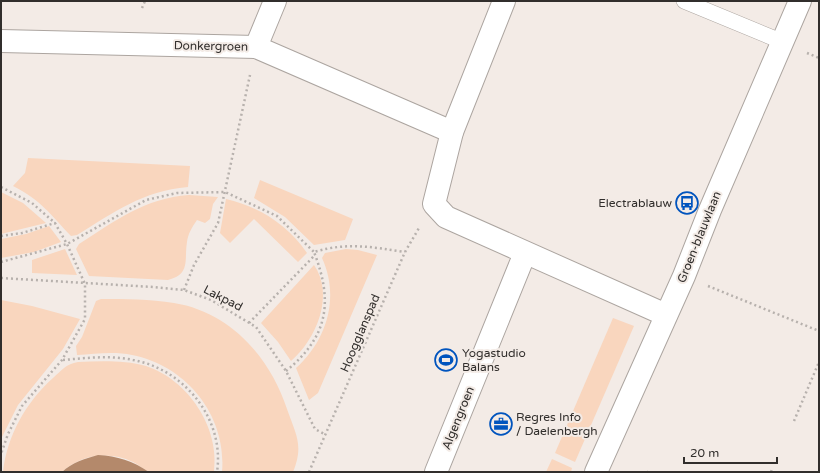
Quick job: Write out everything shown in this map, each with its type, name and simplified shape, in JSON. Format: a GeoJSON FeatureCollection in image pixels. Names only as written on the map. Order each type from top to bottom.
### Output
{"type":"FeatureCollection","features":[{"type":"Feature","properties":{"kind":"street"},"geometry":{"type":"LineString","coordinates":[[256,47],[275,1]]}},
{"type":"Feature","properties":{"kind":"street"},"geometry":{"type":"LineString","coordinates":[[504,1],[452,132],[434,204],[446,217],[666,316]]}},
{"type":"Feature","properties":{"kind":"street","name":"Groen-blauwlaan"},"geometry":{"type":"LineString","coordinates":[[596,472],[684,276],[710,210],[800,1]]}},
{"type":"Feature","properties":{"kind":"street","name":"Donkergroen"},"geometry":{"type":"LineString","coordinates":[[1,41],[256,47],[452,132]]}},
{"type":"Feature","properties":{"kind":"street","name":"Algengroen"},"geometry":{"type":"LineString","coordinates":[[436,472],[525,253]]}},
{"type":"Feature","properties":{"kind":"lane"},"geometry":{"type":"LineString","coordinates":[[684,1],[783,42]]}},
{"type":"Feature","properties":{"kind":"path"},"geometry":{"type":"LineString","coordinates":[[142,8],[145,1]]}},
{"type":"Feature","properties":{"kind":"path"},"geometry":{"type":"LineString","coordinates":[[184,290],[194,265],[218,223],[256,47]]}},
{"type":"Feature","properties":{"kind":"path"},"geometry":{"type":"LineString","coordinates":[[1,187],[32,202],[55,223],[67,244],[85,284],[85,319],[62,360],[22,406],[8,434],[1,454]]}},
{"type":"Feature","properties":{"kind":"path"},"geometry":{"type":"LineString","coordinates":[[1,262],[67,244],[146,200],[177,193],[225,192],[277,216],[315,253],[321,269],[326,300],[323,317],[316,340],[302,358],[286,371]]}},
{"type":"Feature","properties":{"kind":"path","name":"Hoogglanspad"},"geometry":{"type":"LineString","coordinates":[[310,472],[405,252],[434,204]]}},
{"type":"Feature","properties":{"kind":"path"},"geometry":{"type":"LineString","coordinates":[[1,236],[22,233],[55,223]]}},
{"type":"Feature","properties":{"kind":"path"},"geometry":{"type":"LineString","coordinates":[[249,323],[315,253],[327,248],[362,245],[405,252]]}},
{"type":"Feature","properties":{"kind":"path"},"geometry":{"type":"LineString","coordinates":[[684,276],[819,331]]}},
{"type":"Feature","properties":{"kind":"path","name":"Lakpad"},"geometry":{"type":"LineString","coordinates":[[1,278],[184,290],[211,300],[256,327],[286,371],[315,429],[326,435]]}},
{"type":"Feature","properties":{"kind":"path"},"geometry":{"type":"LineString","coordinates":[[62,360],[109,357],[134,360],[159,368],[177,380],[202,404],[210,420],[219,459],[217,472]]}},
{"type":"Feature","properties":{"kind":"path"},"geometry":{"type":"LineString","coordinates":[[794,421],[819,362]]}},
{"type":"Feature","properties":{"kind":"shaded area"},"geometry":{"type":"Polygon","coordinates":[[[28,158],[190,166],[188,187],[172,189],[143,198],[117,211],[77,235],[71,236],[39,203],[13,186],[25,173],[28,158]]]}},
{"type":"Feature","properties":{"kind":"shaded area"},"geometry":{"type":"Polygon","coordinates":[[[260,180],[353,219],[345,240],[314,245],[285,217],[254,198],[260,180]]]}},
{"type":"Feature","properties":{"kind":"shaded area"},"geometry":{"type":"Polygon","coordinates":[[[1,192],[23,203],[46,223],[1,234],[1,192]]]}},
{"type":"Feature","properties":{"kind":"shaded area"},"geometry":{"type":"Polygon","coordinates":[[[189,195],[218,197],[213,204],[210,219],[205,223],[197,220],[190,231],[187,242],[185,266],[180,274],[168,280],[89,276],[76,249],[79,244],[118,219],[144,206],[173,197],[189,195]]]}},
{"type":"Feature","properties":{"kind":"shaded area"},"geometry":{"type":"Polygon","coordinates":[[[226,199],[250,207],[271,218],[291,233],[307,253],[298,262],[254,219],[230,243],[220,233],[226,199]]]}},
{"type":"Feature","properties":{"kind":"shaded area"},"geometry":{"type":"Polygon","coordinates":[[[49,226],[61,242],[34,252],[1,258],[1,239],[26,234],[49,226]]]}},
{"type":"Feature","properties":{"kind":"shaded area"},"geometry":{"type":"Polygon","coordinates":[[[65,249],[77,275],[32,273],[32,260],[65,249]]]}},
{"type":"Feature","properties":{"kind":"shaded area"},"geometry":{"type":"Polygon","coordinates":[[[346,249],[358,250],[377,255],[318,393],[309,400],[296,368],[307,357],[316,344],[323,331],[327,317],[330,303],[330,288],[322,258],[325,253],[346,249]]]}},
{"type":"Feature","properties":{"kind":"shaded area"},"geometry":{"type":"Polygon","coordinates":[[[314,265],[320,277],[323,290],[323,303],[320,316],[308,341],[291,361],[278,342],[261,323],[314,265]]]}},
{"type":"Feature","properties":{"kind":"shaded area"},"geometry":{"type":"Polygon","coordinates":[[[101,299],[156,301],[174,303],[194,308],[213,316],[230,327],[245,340],[259,355],[280,390],[298,440],[298,454],[293,472],[222,472],[222,451],[218,432],[210,413],[200,397],[186,382],[170,370],[152,361],[132,355],[111,353],[77,355],[76,346],[82,337],[96,301],[101,299]]]}},
{"type":"Feature","properties":{"kind":"shaded area"},"geometry":{"type":"Polygon","coordinates":[[[1,300],[32,306],[80,319],[63,349],[18,405],[1,439],[1,300]]]}},
{"type":"Feature","properties":{"kind":"shaded area"},"geometry":{"type":"Polygon","coordinates":[[[613,318],[634,326],[575,462],[555,453],[613,318]]]}},
{"type":"Feature","properties":{"kind":"shaded area"},"geometry":{"type":"Polygon","coordinates":[[[112,361],[138,364],[161,373],[175,382],[188,394],[198,407],[206,422],[212,438],[215,455],[214,472],[149,472],[133,462],[115,456],[96,456],[78,461],[62,472],[3,472],[5,459],[13,433],[26,409],[43,387],[67,366],[78,362],[112,361]]]}},
{"type":"Feature","properties":{"kind":"shaded area"},"geometry":{"type":"Polygon","coordinates":[[[98,455],[125,460],[149,472],[62,472],[75,463],[98,455]]]}},
{"type":"Feature","properties":{"kind":"shaded area"},"geometry":{"type":"Polygon","coordinates":[[[552,459],[572,468],[571,472],[546,472],[552,459]]]}},
{"type":"Feature","properties":{"kind":"place","name":"Electrablauw"},"geometry":{"type":"Point","coordinates":[687,203]}},
{"type":"Feature","properties":{"kind":"place","name":"Yogastudio Balans"},"geometry":{"type":"Point","coordinates":[446,360]}},
{"type":"Feature","properties":{"kind":"place","name":"Regres Info / Daelenbergh"},"geometry":{"type":"Point","coordinates":[501,424]}}]}
